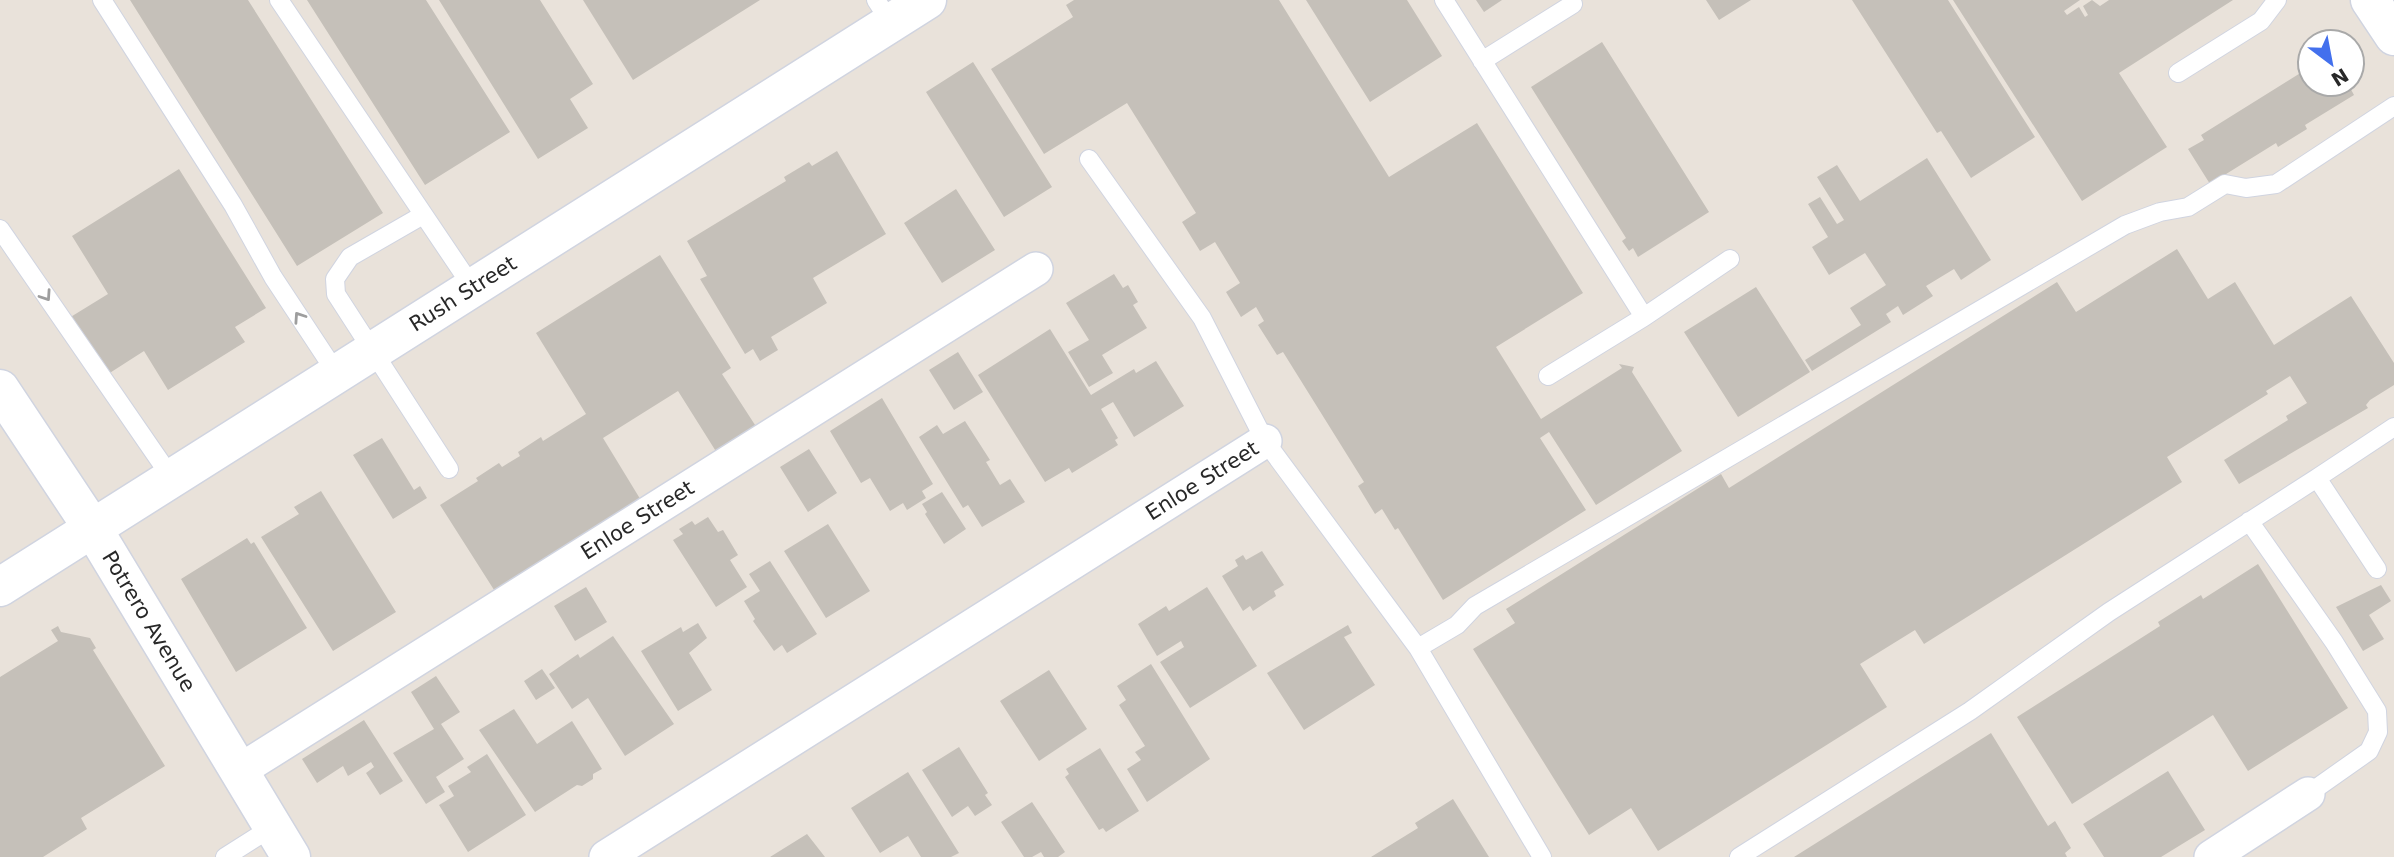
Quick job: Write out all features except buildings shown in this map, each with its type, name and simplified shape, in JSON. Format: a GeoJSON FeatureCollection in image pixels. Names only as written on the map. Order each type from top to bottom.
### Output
{"type":"FeatureCollection","features":[{"type":"Feature","properties":{"kind":"street","name":"Rush Street"},"geometry":{"type":"LineString","coordinates":[[0,587],[173,480],[472,288],[884,11],[927,0]]}},
{"type":"Feature","properties":{"kind":"street"},"geometry":{"type":"LineString","coordinates":[[2370,0],[2394,36]]}},
{"type":"Feature","properties":{"kind":"street","name":"Enloe Street"},"geometry":{"type":"LineString","coordinates":[[239,771],[1036,269]]}},
{"type":"Feature","properties":{"kind":"street","name":"Potrero Avenue"},"geometry":{"type":"LineString","coordinates":[[0,389],[93,529],[283,842]]}},
{"type":"Feature","properties":{"kind":"street","name":"Enloe Street"},"geometry":{"type":"LineString","coordinates":[[606,857],[1265,441]]}},
{"type":"Feature","properties":{"kind":"street"},"geometry":{"type":"LineString","coordinates":[[2211,857],[2308,794]]}},
{"type":"Feature","properties":{"kind":"lane"},"geometry":{"type":"LineString","coordinates":[[102,0],[233,205],[273,277],[337,374]]}},
{"type":"Feature","properties":{"kind":"lane"},"geometry":{"type":"LineString","coordinates":[[279,0],[472,288]]}},
{"type":"Feature","properties":{"kind":"lane"},"geometry":{"type":"LineString","coordinates":[[1444,0],[1644,317]]}},
{"type":"Feature","properties":{"kind":"lane"},"geometry":{"type":"LineString","coordinates":[[2178,74],[2261,21],[2277,0]]}},
{"type":"Feature","properties":{"kind":"lane"},"geometry":{"type":"LineString","coordinates":[[1482,61],[1573,4]]}},
{"type":"Feature","properties":{"kind":"lane"},"geometry":{"type":"LineString","coordinates":[[1418,648],[1457,625],[1475,606],[2125,225],[2160,212],[2188,207],[2225,184],[2246,188],[2276,184],[2394,106]]}},
{"type":"Feature","properties":{"kind":"lane"},"geometry":{"type":"LineString","coordinates":[[1089,159],[1202,318],[1265,441],[1418,648],[1542,857]]}},
{"type":"Feature","properties":{"kind":"lane"},"geometry":{"type":"LineString","coordinates":[[423,215],[350,257],[335,279],[336,294],[449,469]]}},
{"type":"Feature","properties":{"kind":"lane"},"geometry":{"type":"LineString","coordinates":[[4,234],[173,480]]}},
{"type":"Feature","properties":{"kind":"lane"},"geometry":{"type":"LineString","coordinates":[[1548,376],[1644,317],[1730,259]]}},
{"type":"Feature","properties":{"kind":"lane"},"geometry":{"type":"LineString","coordinates":[[1739,857],[1970,711],[2109,612],[2394,427]]}},
{"type":"Feature","properties":{"kind":"lane"},"geometry":{"type":"LineString","coordinates":[[2317,478],[2377,569]]}},
{"type":"Feature","properties":{"kind":"lane"},"geometry":{"type":"LineString","coordinates":[[2249,521],[2334,642],[2377,710],[2378,732],[2369,751],[2308,794]]}},
{"type":"Feature","properties":{"kind":"lane"},"geometry":{"type":"LineString","coordinates":[[225,857],[283,842]]}}]}
